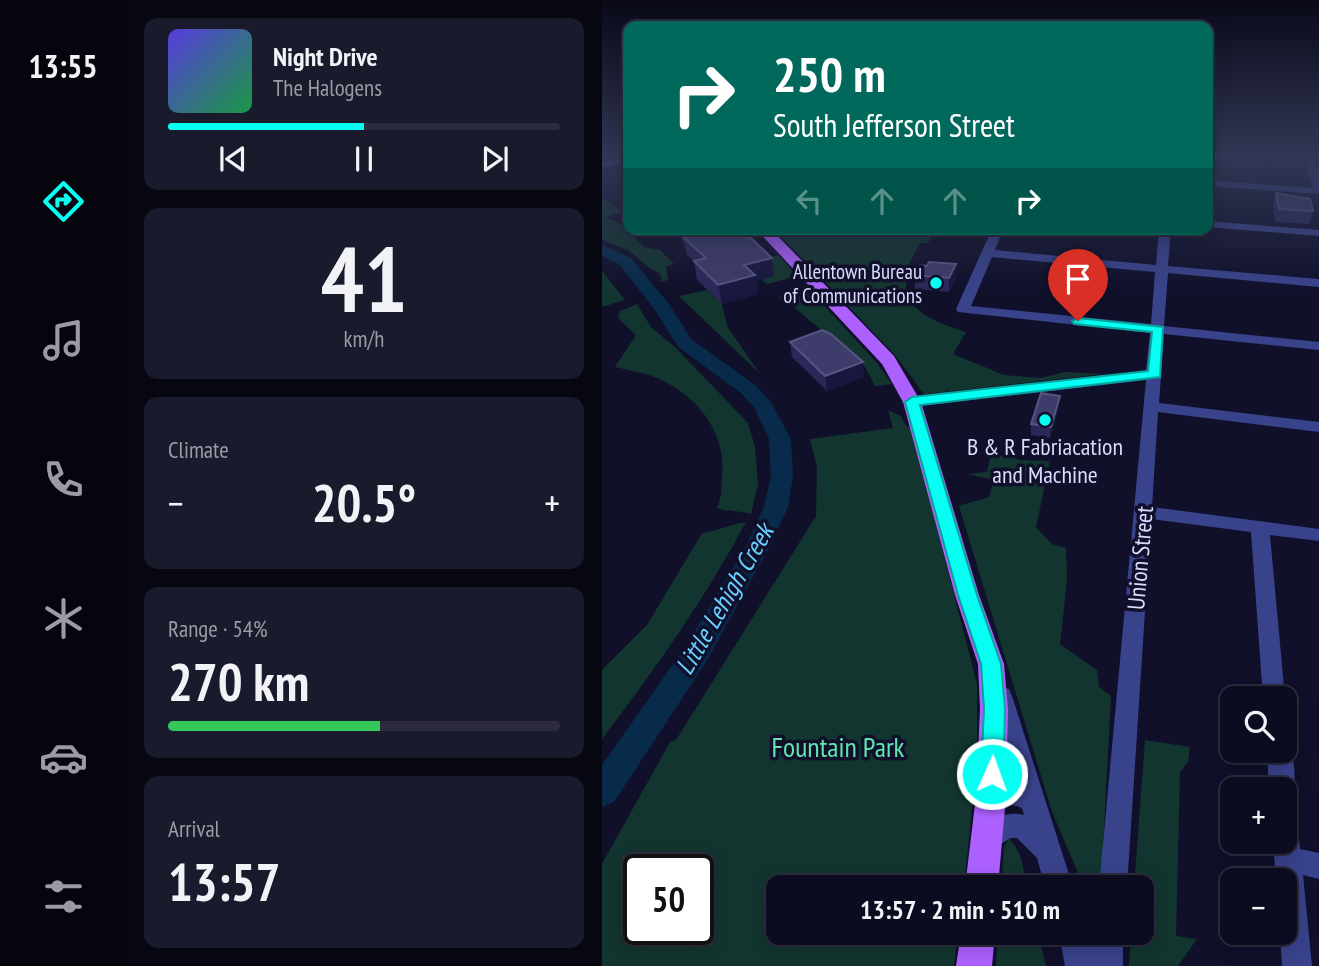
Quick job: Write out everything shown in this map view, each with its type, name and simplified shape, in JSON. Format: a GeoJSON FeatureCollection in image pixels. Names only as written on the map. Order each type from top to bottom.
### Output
{"type":"FeatureCollection","features":[{"type":"Feature","properties":{"kind":"main road"},"geometry":{"type":"LineString","coordinates":[[769,235],[888,360],[912,402],[967,595],[991,664],[994,709],[991,796],[983,875]]}},
{"type":"Feature","properties":{"kind":"main road"},"geometry":{"type":"LineString","coordinates":[[974,966],[977,945]]}},
{"type":"Feature","properties":{"kind":"street"},"geometry":{"type":"LineString","coordinates":[[1213,223],[1319,233]]}},
{"type":"Feature","properties":{"kind":"street"},"geometry":{"type":"LineString","coordinates":[[996,235],[963,310],[1319,346]]}},
{"type":"Feature","properties":{"kind":"street","name":"Union Street"},"geometry":{"type":"LineString","coordinates":[[1114,875],[1165,235]]}},
{"type":"Feature","properties":{"kind":"street"},"geometry":{"type":"LineString","coordinates":[[988,253],[1319,283]]}},
{"type":"Feature","properties":{"kind":"street"},"geometry":{"type":"LineString","coordinates":[[912,402],[1155,374]]}},
{"type":"Feature","properties":{"kind":"street"},"geometry":{"type":"LineString","coordinates":[[1152,407],[1319,427]]}},
{"type":"Feature","properties":{"kind":"street"},"geometry":{"type":"LineString","coordinates":[[1143,512],[1319,535]]}},
{"type":"Feature","properties":{"kind":"street"},"geometry":{"type":"LineString","coordinates":[[1260,527],[1273,686]]}},
{"type":"Feature","properties":{"kind":"street"},"geometry":{"type":"LineString","coordinates":[[991,664],[1055,875]]}},
{"type":"Feature","properties":{"kind":"street"},"geometry":{"type":"LineString","coordinates":[[991,796],[1005,791],[1018,793],[1033,801]]}},
{"type":"Feature","properties":{"kind":"street"},"geometry":{"type":"LineString","coordinates":[[987,839],[1003,827],[1014,824],[1026,828],[1049,857]]}},
{"type":"Feature","properties":{"kind":"street"},"geometry":{"type":"LineString","coordinates":[[1288,854],[1297,966]]}},
{"type":"Feature","properties":{"kind":"street"},"geometry":{"type":"LineString","coordinates":[[1288,859],[1319,866]]}},
{"type":"Feature","properties":{"kind":"street"},"geometry":{"type":"LineString","coordinates":[[1076,945],[1080,966]]}},
{"type":"Feature","properties":{"kind":"street"},"geometry":{"type":"LineString","coordinates":[[1108,966],[1109,945]]}},
{"type":"Feature","properties":{"kind":"green space"},"geometry":{"type":"Polygon","coordinates":[[[602,201],[606,201],[622,212],[604,218],[614,220],[623,227],[623,235],[632,235],[644,247],[660,250],[674,264],[666,266],[668,280],[660,282],[662,279],[659,273],[628,250],[602,240],[602,201]]]}},
{"type":"Feature","properties":{"kind":"green space"},"geometry":{"type":"Polygon","coordinates":[[[780,235],[933,235],[928,243],[920,243],[907,268],[929,276],[927,280],[907,278],[906,289],[910,299],[924,314],[966,332],[953,354],[1004,375],[1041,378],[1065,372],[1102,374],[924,394],[895,355],[780,235]]]}},
{"type":"Feature","properties":{"kind":"green space"},"geometry":{"type":"Polygon","coordinates":[[[778,255],[800,279],[794,281],[790,278],[767,284],[763,281],[768,258],[778,255]]]}},
{"type":"Feature","properties":{"kind":"green space"},"geometry":{"type":"Polygon","coordinates":[[[602,271],[625,300],[602,307],[602,271]]]}},
{"type":"Feature","properties":{"kind":"green space"},"geometry":{"type":"Polygon","coordinates":[[[807,287],[877,363],[892,384],[875,386],[865,367],[788,302],[784,303],[779,299],[783,291],[807,287]]]}},
{"type":"Feature","properties":{"kind":"green space"},"geometry":{"type":"Polygon","coordinates":[[[707,290],[722,304],[727,326],[760,374],[679,296],[707,290]]]}},
{"type":"Feature","properties":{"kind":"green space"},"geometry":{"type":"Polygon","coordinates":[[[637,304],[651,327],[676,348],[748,423],[755,447],[758,484],[751,514],[717,508],[722,476],[719,443],[705,415],[694,403],[667,383],[652,376],[615,367],[636,335],[618,318],[620,311],[637,304]]]}},
{"type":"Feature","properties":{"kind":"green space","name":"Fountain Park"},"geometry":{"type":"Polygon","coordinates":[[[888,410],[901,416],[907,427],[911,427],[977,684],[977,758],[965,875],[766,875],[766,945],[957,945],[954,966],[602,966],[602,864],[670,742],[676,740],[816,516],[817,467],[810,439],[893,428],[888,410]]]}},
{"type":"Feature","properties":{"kind":"green space"},"geometry":{"type":"Polygon","coordinates":[[[1006,455],[1019,460],[1050,461],[1036,527],[1052,544],[1066,548],[1067,580],[1060,644],[1097,670],[1099,687],[1111,696],[1102,875],[1079,875],[1052,812],[959,506],[989,497],[994,480],[968,474],[987,472],[990,458],[1006,455]]]}},
{"type":"Feature","properties":{"kind":"green space"},"geometry":{"type":"Polygon","coordinates":[[[746,522],[714,579],[602,739],[602,670],[647,625],[702,533],[746,522]]]}},
{"type":"Feature","properties":{"kind":"green space"},"geometry":{"type":"Polygon","coordinates":[[[1145,740],[1190,747],[1188,762],[1180,772],[1176,936],[1197,939],[1178,966],[1129,966],[1130,945],[1154,945],[1154,875],[1135,875],[1145,740]]]}},
{"type":"Feature","properties":{"kind":"green space"},"geometry":{"type":"Polygon","coordinates":[[[1009,839],[1014,844],[1024,875],[1002,875],[1004,847],[1009,839]]]}},
{"type":"Feature","properties":{"kind":"green space"},"geometry":{"type":"Polygon","coordinates":[[[997,945],[1041,945],[1046,966],[996,966],[997,945]]]}},
{"type":"Feature","properties":{"kind":"building"},"geometry":{"type":"Polygon","coordinates":[[[1278,201],[1311,201],[1313,211],[1279,209],[1278,201]]]}},
{"type":"Feature","properties":{"kind":"building"},"geometry":{"type":"Polygon","coordinates":[[[743,235],[751,238],[772,258],[744,265],[755,275],[718,285],[694,261],[706,258],[683,237],[743,235]]]}},
{"type":"Feature","properties":{"kind":"building"},"geometry":{"type":"Polygon","coordinates":[[[929,262],[956,264],[949,278],[914,275],[920,265],[927,266],[929,262]]]}},
{"type":"Feature","properties":{"kind":"building"},"geometry":{"type":"Polygon","coordinates":[[[822,330],[831,334],[863,362],[825,376],[790,342],[822,330]]]}},
{"type":"Feature","properties":{"kind":"building"},"geometry":{"type":"Polygon","coordinates":[[[1041,393],[1060,396],[1051,427],[1031,424],[1041,393]]]}},
{"type":"Feature","properties":{"kind":"waterway","name":"Little Lehigh Creek"},"geometry":{"type":"LineString","coordinates":[[602,250],[625,261],[663,308],[684,343],[748,389],[763,405],[780,439],[782,476],[776,507],[758,546],[696,654],[602,792]]}},
{"type":"Feature","properties":{"kind":"place","name":"Allentown Bureau of Communications"},"geometry":{"type":"Point","coordinates":[936,283]}},
{"type":"Feature","properties":{"kind":"place","name":"B & R Fabriacation and Machine"},"geometry":{"type":"Point","coordinates":[1045,420]}},
{"type":"Feature","properties":{"kind":"route"},"geometry":{"type":"LineString","coordinates":[[992,774],[994,709],[991,664],[967,595],[912,402],[1155,374],[1158,329],[1078,321]]}}]}
